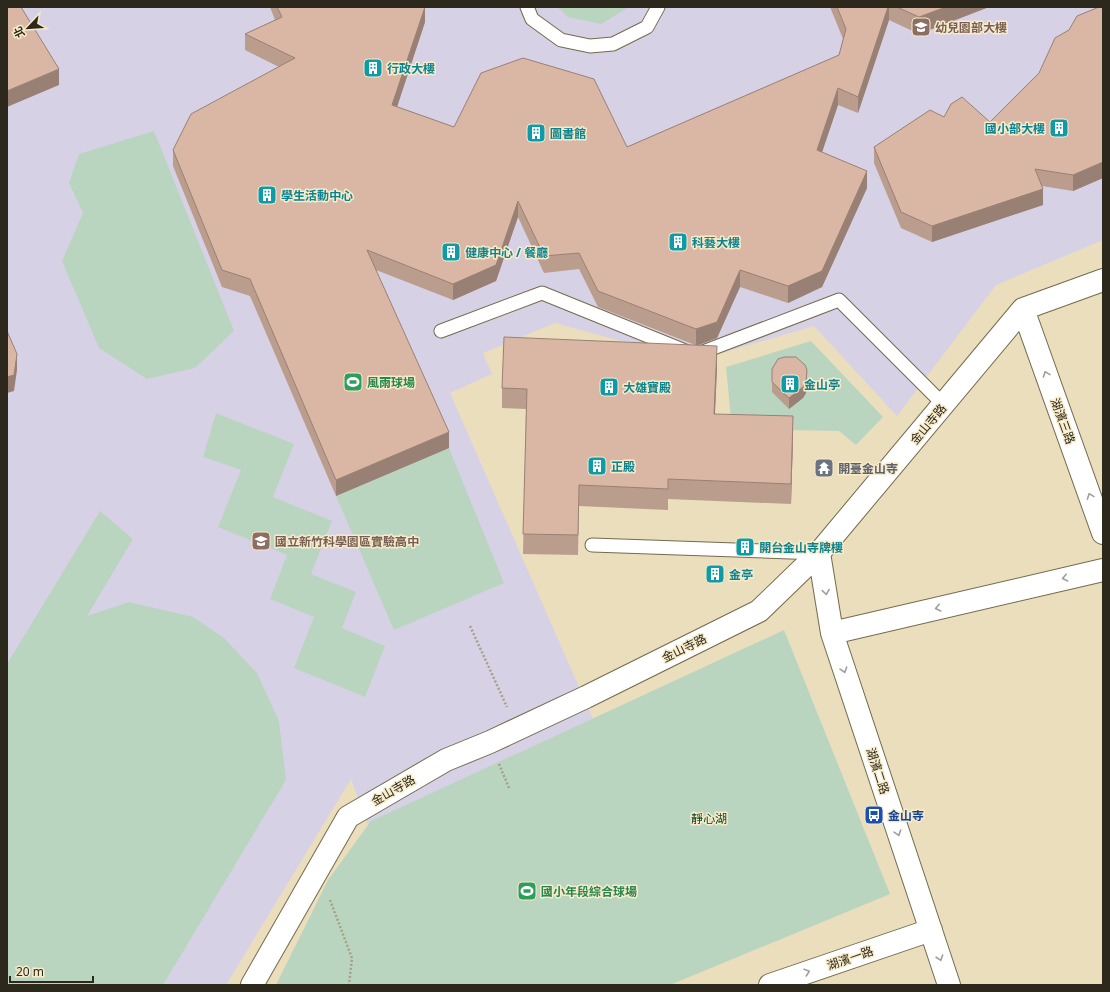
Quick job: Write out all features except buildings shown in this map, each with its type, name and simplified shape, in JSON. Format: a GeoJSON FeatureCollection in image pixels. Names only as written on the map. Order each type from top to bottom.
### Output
{"type":"FeatureCollection","features":[{"type":"Feature","properties":{"kind":"street"},"geometry":{"type":"LineString","coordinates":[[1023,309],[1103,280]]}},
{"type":"Feature","properties":{"kind":"street","name":"金山寺路"},"geometry":{"type":"LineString","coordinates":[[252,985],[348,817],[446,760],[490,742],[586,697],[759,611],[820,553],[1023,309]]}},
{"type":"Feature","properties":{"kind":"street","name":"湖濱三路"},"geometry":{"type":"LineString","coordinates":[[1023,309],[1103,533]]}},
{"type":"Feature","properties":{"kind":"street","name":"湖濱二路"},"geometry":{"type":"LineString","coordinates":[[820,553],[832,633],[949,985]]}},
{"type":"Feature","properties":{"kind":"street"},"geometry":{"type":"LineString","coordinates":[[832,633],[1103,570]]}},
{"type":"Feature","properties":{"kind":"street","name":"湖濱一路"},"geometry":{"type":"LineString","coordinates":[[770,985],[931,930]]}},
{"type":"Feature","properties":{"kind":"lane"},"geometry":{"type":"LineString","coordinates":[[528,7],[532,19],[562,40],[590,46],[613,44],[646,27],[658,7]]}},
{"type":"Feature","properties":{"kind":"lane"},"geometry":{"type":"LineString","coordinates":[[441,331],[542,293],[695,355],[839,300],[944,405]]}},
{"type":"Feature","properties":{"kind":"lane"},"geometry":{"type":"LineString","coordinates":[[592,545],[820,553]]}},
{"type":"Feature","properties":{"kind":"path"},"geometry":{"type":"LineString","coordinates":[[470,626],[504,700]]}},
{"type":"Feature","properties":{"kind":"path"},"geometry":{"type":"LineString","coordinates":[[318,870],[352,958],[348,985]]}},
{"type":"Feature","properties":{"kind":"shaded area","name":"國立新竹科學園區實驗高中"},"geometry":{"type":"Polygon","coordinates":[[[7,7],[1103,7],[1103,240],[996,285],[897,416],[814,326],[694,361],[555,323],[483,353],[492,374],[450,393],[693,947],[671,985],[427,985],[351,779],[226,985],[7,985],[7,7]]]}},
{"type":"Feature","properties":{"kind":"green space"},"geometry":{"type":"Polygon","coordinates":[[[557,7],[629,7],[601,24],[568,17],[557,7]]]}},
{"type":"Feature","properties":{"kind":"green space"},"geometry":{"type":"Polygon","coordinates":[[[154,131],[234,331],[195,368],[147,379],[99,348],[62,261],[83,213],[69,183],[79,154],[154,131]]]}},
{"type":"Feature","properties":{"kind":"green space"},"geometry":{"type":"Polygon","coordinates":[[[811,341],[883,417],[856,445],[839,431],[732,429],[726,367],[811,341]]]}},
{"type":"Feature","properties":{"kind":"green space"},"geometry":{"type":"Polygon","coordinates":[[[216,413],[294,444],[273,497],[332,521],[311,574],[356,592],[342,628],[385,646],[365,697],[294,668],[314,617],[270,599],[287,555],[218,527],[241,470],[203,457],[216,413]]]}},
{"type":"Feature","properties":{"kind":"green space"},"geometry":{"type":"Polygon","coordinates":[[[449,448],[504,583],[394,630],[336,496],[449,448]]]}},
{"type":"Feature","properties":{"kind":"green space"},"geometry":{"type":"Polygon","coordinates":[[[100,511],[133,539],[87,616],[129,602],[193,617],[224,638],[257,673],[279,721],[286,780],[163,985],[7,985],[7,664],[100,511]]]}},
{"type":"Feature","properties":{"kind":"green space","name":"靜心湖"},"geometry":{"type":"Polygon","coordinates":[[[784,630],[890,894],[670,985],[276,985],[328,880],[371,821],[784,630]]]}},
{"type":"Feature","properties":{"kind":"place","name":"幼兒園部大樓"},"geometry":{"type":"Point","coordinates":[921,27]}},
{"type":"Feature","properties":{"kind":"place","name":"行政大樓"},"geometry":{"type":"Point","coordinates":[373,68]}},
{"type":"Feature","properties":{"kind":"place","name":"國小部大樓"},"geometry":{"type":"Point","coordinates":[1059,128]}},
{"type":"Feature","properties":{"kind":"place","name":"圖書館"},"geometry":{"type":"Point","coordinates":[536,133]}},
{"type":"Feature","properties":{"kind":"place","name":"學生活動中心"},"geometry":{"type":"Point","coordinates":[267,195]}},
{"type":"Feature","properties":{"kind":"place","name":"科藝大樓"},"geometry":{"type":"Point","coordinates":[678,242]}},
{"type":"Feature","properties":{"kind":"place","name":"健康中心 / 餐廳"},"geometry":{"type":"Point","coordinates":[451,252]}},
{"type":"Feature","properties":{"kind":"place","name":"風雨球場"},"geometry":{"type":"Point","coordinates":[353,382]}},
{"type":"Feature","properties":{"kind":"place","name":"金山亭"},"geometry":{"type":"Point","coordinates":[790,384]}},
{"type":"Feature","properties":{"kind":"place","name":"大雄寶殿"},"geometry":{"type":"Point","coordinates":[609,387]}},
{"type":"Feature","properties":{"kind":"place","name":"正殿"},"geometry":{"type":"Point","coordinates":[597,466]}},
{"type":"Feature","properties":{"kind":"place","name":"開臺金山寺"},"geometry":{"type":"Point","coordinates":[824,468]}},
{"type":"Feature","properties":{"kind":"place","name":"國立新竹科學園區實驗高中"},"geometry":{"type":"Point","coordinates":[261,541]}},
{"type":"Feature","properties":{"kind":"place","name":"開台金山寺牌樓"},"geometry":{"type":"Point","coordinates":[745,547]}},
{"type":"Feature","properties":{"kind":"place","name":"金亭"},"geometry":{"type":"Point","coordinates":[715,574]}},
{"type":"Feature","properties":{"kind":"place","name":"金山寺"},"geometry":{"type":"Point","coordinates":[874,815]}},
{"type":"Feature","properties":{"kind":"place","name":"國小年段綜合球場"},"geometry":{"type":"Point","coordinates":[527,891]}}]}
